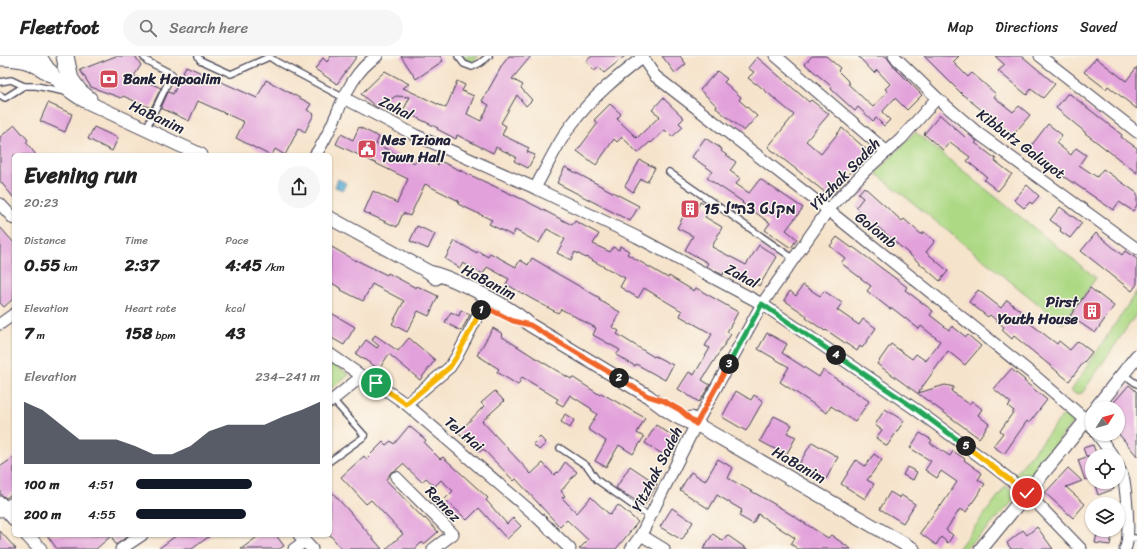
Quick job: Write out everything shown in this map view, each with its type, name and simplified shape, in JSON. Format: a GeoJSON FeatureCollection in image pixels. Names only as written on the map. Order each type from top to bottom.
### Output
{"type":"FeatureCollection","features":[{"type":"Feature","properties":{"kind":"main road"},"geometry":{"type":"LineString","coordinates":[[66,56],[69,75]]}},
{"type":"Feature","properties":{"kind":"main road"},"geometry":{"type":"LineString","coordinates":[[0,58],[20,58],[32,61],[50,73]]}},
{"type":"Feature","properties":{"kind":"street","name":"HaBanim"},"geometry":{"type":"LineString","coordinates":[[40,56],[50,73],[70,93],[197,153]]}},
{"type":"Feature","properties":{"kind":"street","name":"HaBanim"},"geometry":{"type":"LineString","coordinates":[[58,56],[80,90],[100,107]]}},
{"type":"Feature","properties":{"kind":"street"},"geometry":{"type":"LineString","coordinates":[[320,150],[351,83],[359,71],[377,56]]}},
{"type":"Feature","properties":{"kind":"street"},"geometry":{"type":"LineString","coordinates":[[776,56],[887,152]]}},
{"type":"Feature","properties":{"kind":"street","name":"Kibbutz Galuyot"},"geometry":{"type":"LineString","coordinates":[[894,56],[937,98],[979,134],[1137,249]]}},
{"type":"Feature","properties":{"kind":"street"},"geometry":{"type":"LineString","coordinates":[[1040,56],[1137,132]]}},
{"type":"Feature","properties":{"kind":"street"},"geometry":{"type":"LineString","coordinates":[[535,188],[561,141],[580,114],[604,88],[643,57]]}},
{"type":"Feature","properties":{"kind":"street","name":"Golomb"},"geometry":{"type":"LineString","coordinates":[[643,57],[655,76],[828,210],[1085,416]]}},
{"type":"Feature","properties":{"kind":"street","name":"Zahal"},"geometry":{"type":"LineString","coordinates":[[344,98],[415,135],[535,188],[637,236],[762,304],[916,409],[986,461],[1027,493],[1082,549]]}},
{"type":"Feature","properties":{"kind":"street","name":"Yitzhak Sadeh"},"geometry":{"type":"LineString","coordinates":[[631,549],[641,535],[696,424],[762,304],[828,210],[865,171],[901,139],[937,98]]}},
{"type":"Feature","properties":{"kind":"street"},"geometry":{"type":"LineString","coordinates":[[0,204],[12,217]]}},
{"type":"Feature","properties":{"kind":"street","name":"HaBanim"},"geometry":{"type":"LineString","coordinates":[[332,214],[346,226]]}},
{"type":"Feature","properties":{"kind":"street","name":"HaBanim"},"geometry":{"type":"LineString","coordinates":[[332,219],[429,272],[436,278],[483,306],[513,321],[530,325]]}},
{"type":"Feature","properties":{"kind":"street","name":"HaBanim"},"geometry":{"type":"LineString","coordinates":[[429,272],[439,274],[467,287],[520,317],[530,325],[648,396],[664,401],[680,410],[696,424],[913,549]]}},
{"type":"Feature","properties":{"kind":"street"},"geometry":{"type":"LineString","coordinates":[[406,404],[450,367],[483,306]]}},
{"type":"Feature","properties":{"kind":"street"},"geometry":{"type":"LineString","coordinates":[[0,324],[12,315]]}},
{"type":"Feature","properties":{"kind":"street","name":"Tel Hai"},"geometry":{"type":"LineString","coordinates":[[332,355],[406,404],[534,514],[570,549]]}},
{"type":"Feature","properties":{"kind":"street"},"geometry":{"type":"LineString","coordinates":[[1102,401],[1137,356]]}},
{"type":"Feature","properties":{"kind":"street"},"geometry":{"type":"LineString","coordinates":[[332,401],[362,376]]}},
{"type":"Feature","properties":{"kind":"street"},"geometry":{"type":"LineString","coordinates":[[982,549],[1027,493],[1085,426]]}},
{"type":"Feature","properties":{"kind":"street","name":"Remez"},"geometry":{"type":"LineString","coordinates":[[396,477],[453,534],[433,549]]}},
{"type":"Feature","properties":{"kind":"street"},"geometry":{"type":"LineString","coordinates":[[1125,489],[1130,542]]}},
{"type":"Feature","properties":{"kind":"street"},"geometry":{"type":"LineString","coordinates":[[5,506],[12,516]]}},
{"type":"Feature","properties":{"kind":"street"},"geometry":{"type":"LineString","coordinates":[[971,549],[1000,526]]}},
{"type":"Feature","properties":{"kind":"street","name":"HaBanim"},"geometry":{"type":"LineString","coordinates":[[886,534],[907,549]]}},
{"type":"Feature","properties":{"kind":"street"},"geometry":{"type":"LineString","coordinates":[[641,535],[664,549]]}},
{"type":"Feature","properties":{"kind":"street"},"geometry":{"type":"LineString","coordinates":[[30,537],[40,549]]}},
{"type":"Feature","properties":{"kind":"street"},"geometry":{"type":"LineString","coordinates":[[121,549],[139,537]]}},
{"type":"Feature","properties":{"kind":"street"},"geometry":{"type":"LineString","coordinates":[[294,549],[306,542]]}},
{"type":"Feature","properties":{"kind":"lane"},"geometry":{"type":"LineString","coordinates":[[143,56],[147,61],[172,74],[146,129]]}},
{"type":"Feature","properties":{"kind":"lane"},"geometry":{"type":"LineString","coordinates":[[198,56],[200,60],[231,74],[268,56],[344,98]]}},
{"type":"Feature","properties":{"kind":"lane"},"geometry":{"type":"LineString","coordinates":[[458,56],[464,64],[472,67],[489,56]]}},
{"type":"Feature","properties":{"kind":"lane"},"geometry":{"type":"LineString","coordinates":[[0,82],[11,80],[24,86],[36,86],[70,93]]}},
{"type":"Feature","properties":{"kind":"lane"},"geometry":{"type":"LineString","coordinates":[[0,95],[5,98],[24,86]]}},
{"type":"Feature","properties":{"kind":"lane"},"geometry":{"type":"LineString","coordinates":[[669,172],[794,259]]}},
{"type":"Feature","properties":{"kind":"lane"},"geometry":{"type":"LineString","coordinates":[[1123,374],[1137,384]]}},
{"type":"Feature","properties":{"kind":"lane"},"geometry":{"type":"LineString","coordinates":[[332,401],[365,436],[332,460]]}},
{"type":"Feature","properties":{"kind":"lane"},"geometry":{"type":"LineString","coordinates":[[560,448],[587,466],[597,480],[639,510],[650,516]]}},
{"type":"Feature","properties":{"kind":"green space"},"geometry":{"type":"Polygon","coordinates":[[[462,56],[478,56],[473,62],[464,59],[462,56]]]}},
{"type":"Feature","properties":{"kind":"green space"},"geometry":{"type":"Polygon","coordinates":[[[915,132],[1096,278],[1063,324],[876,173],[915,132]]]}},
{"type":"Feature","properties":{"kind":"green space"},"geometry":{"type":"Polygon","coordinates":[[[1137,291],[1137,313],[1082,393],[1076,394],[1071,391],[1137,291]]]}},
{"type":"Feature","properties":{"kind":"green space"},"geometry":{"type":"Polygon","coordinates":[[[332,362],[349,375],[332,388],[332,362]]]}},
{"type":"Feature","properties":{"kind":"green space"},"geometry":{"type":"Polygon","coordinates":[[[1068,409],[1073,422],[1031,474],[1024,478],[1014,476],[1068,409]]]}},
{"type":"Feature","properties":{"kind":"green space"},"geometry":{"type":"Polygon","coordinates":[[[1006,486],[1013,493],[1013,501],[988,528],[964,549],[958,549],[1006,486]]]}},
{"type":"Feature","properties":{"kind":"water"},"geometry":{"type":"Polygon","coordinates":[[[338,179],[346,183],[343,190],[335,187],[338,179]]]}},
{"type":"Feature","properties":{"kind":"building","name":"Bank Hapoalim"},"geometry":{"type":"Polygon","coordinates":[[[116,56],[135,56],[141,65],[134,76],[161,88],[151,108],[123,96],[121,98],[91,87],[80,70],[116,56]]]}},
{"type":"Feature","properties":{"kind":"building"},"geometry":{"type":"Polygon","coordinates":[[[331,56],[357,56],[337,84],[315,69],[323,58],[327,62],[331,56]]]}},
{"type":"Feature","properties":{"kind":"building"},"geometry":{"type":"Polygon","coordinates":[[[401,56],[440,56],[443,61],[416,79],[401,56]]]}},
{"type":"Feature","properties":{"kind":"building"},"geometry":{"type":"Polygon","coordinates":[[[509,56],[531,56],[512,79],[523,85],[521,88],[532,100],[526,106],[517,95],[501,123],[506,126],[502,135],[529,148],[527,152],[535,155],[528,168],[514,161],[516,157],[496,147],[493,153],[457,135],[456,139],[437,129],[438,128],[403,111],[410,97],[396,96],[377,108],[361,94],[385,71],[409,84],[403,88],[446,108],[457,81],[465,85],[462,91],[474,96],[467,114],[481,121],[489,105],[482,101],[509,56]]]}},
{"type":"Feature","properties":{"kind":"building"},"geometry":{"type":"Polygon","coordinates":[[[592,56],[625,56],[604,73],[599,67],[594,71],[586,61],[592,56]]]}},
{"type":"Feature","properties":{"kind":"building"},"geometry":{"type":"Polygon","coordinates":[[[662,56],[680,56],[686,64],[675,73],[662,56]]]}},
{"type":"Feature","properties":{"kind":"building"},"geometry":{"type":"Polygon","coordinates":[[[812,56],[826,56],[840,68],[838,71],[850,83],[848,84],[873,107],[888,91],[885,89],[890,84],[877,70],[874,73],[858,56],[886,56],[894,67],[922,95],[907,110],[895,98],[882,112],[890,120],[884,126],[876,118],[873,121],[858,107],[855,111],[831,89],[832,87],[805,64],[812,56]]]}},
{"type":"Feature","properties":{"kind":"building"},"geometry":{"type":"Polygon","coordinates":[[[924,56],[959,56],[953,62],[968,77],[972,73],[996,94],[994,97],[1013,112],[1019,106],[1030,115],[1013,135],[963,95],[924,56]]]}},
{"type":"Feature","properties":{"kind":"building"},"geometry":{"type":"Polygon","coordinates":[[[995,56],[1022,56],[1055,84],[1043,98],[1031,89],[1027,95],[998,71],[1005,65],[995,56]]]}},
{"type":"Feature","properties":{"kind":"building"},"geometry":{"type":"Polygon","coordinates":[[[757,57],[809,102],[811,100],[829,114],[806,141],[821,154],[842,128],[867,150],[862,156],[865,159],[858,168],[856,166],[831,197],[768,147],[794,115],[748,78],[754,72],[748,68],[757,57]]]}},
{"type":"Feature","properties":{"kind":"building"},"geometry":{"type":"Polygon","coordinates":[[[1096,58],[1126,81],[1137,67],[1137,109],[1108,86],[1106,89],[1084,72],[1096,58]]]}},
{"type":"Feature","properties":{"kind":"building"},"geometry":{"type":"Polygon","coordinates":[[[186,66],[257,98],[266,80],[311,104],[307,110],[314,114],[305,132],[299,128],[286,153],[282,153],[275,149],[273,153],[265,153],[236,138],[244,122],[198,101],[189,121],[161,108],[168,92],[173,94],[186,66]]]}},
{"type":"Feature","properties":{"kind":"building"},"geometry":{"type":"Polygon","coordinates":[[[717,71],[727,79],[724,82],[741,97],[739,100],[757,116],[744,131],[716,108],[717,106],[700,90],[717,71]]]}},
{"type":"Feature","properties":{"kind":"building"},"geometry":{"type":"Polygon","coordinates":[[[1067,94],[1070,94],[1122,135],[1121,137],[1137,148],[1137,173],[1085,133],[1056,108],[1067,94]]]}},
{"type":"Feature","properties":{"kind":"building"},"geometry":{"type":"Polygon","coordinates":[[[663,98],[684,118],[679,123],[683,127],[672,137],[665,130],[638,153],[622,137],[617,142],[614,139],[596,165],[577,151],[598,123],[594,120],[610,104],[621,114],[617,119],[637,138],[660,116],[652,110],[663,98]]]}},
{"type":"Feature","properties":{"kind":"building"},"geometry":{"type":"Polygon","coordinates":[[[48,103],[72,114],[65,132],[40,121],[48,103]]]}},
{"type":"Feature","properties":{"kind":"building"},"geometry":{"type":"Polygon","coordinates":[[[940,115],[965,137],[968,134],[977,141],[975,143],[996,159],[995,161],[1012,174],[998,191],[984,180],[987,177],[967,161],[970,157],[950,142],[943,150],[924,134],[940,115]]]}},
{"type":"Feature","properties":{"kind":"building"},"geometry":{"type":"Polygon","coordinates":[[[1048,124],[1062,135],[1056,143],[1071,155],[1076,148],[1086,155],[1079,165],[1097,177],[1103,169],[1137,193],[1137,205],[1133,211],[1119,202],[1113,210],[1051,168],[1050,169],[1027,151],[1048,124]]]}},
{"type":"Feature","properties":{"kind":"building"},"geometry":{"type":"Polygon","coordinates":[[[15,125],[28,140],[26,142],[34,153],[12,153],[12,196],[0,181],[0,137],[15,125]]]}},
{"type":"Feature","properties":{"kind":"building"},"geometry":{"type":"Polygon","coordinates":[[[94,127],[118,138],[112,151],[88,139],[94,127]]]}},
{"type":"Feature","properties":{"kind":"building"},"geometry":{"type":"Polygon","coordinates":[[[359,127],[379,137],[376,144],[415,163],[419,156],[438,165],[440,161],[526,201],[572,225],[575,221],[599,234],[593,244],[610,252],[613,247],[619,250],[620,246],[629,251],[627,254],[668,278],[669,276],[694,291],[696,288],[738,312],[727,332],[731,334],[702,380],[710,385],[699,402],[678,389],[689,372],[694,375],[710,348],[705,346],[712,334],[680,316],[682,311],[644,288],[638,298],[620,287],[625,278],[586,257],[575,252],[571,260],[557,253],[565,239],[547,229],[539,243],[515,230],[513,236],[489,224],[492,220],[458,204],[459,201],[425,184],[410,216],[403,213],[397,227],[364,212],[373,191],[397,203],[408,179],[336,144],[341,134],[353,140],[359,127]]]}},
{"type":"Feature","properties":{"kind":"building"},"geometry":{"type":"Polygon","coordinates":[[[705,138],[722,149],[721,151],[736,162],[730,171],[740,178],[736,184],[749,193],[760,179],[803,208],[786,230],[797,239],[791,248],[765,230],[770,223],[742,203],[743,202],[707,178],[712,171],[692,157],[705,138]]]}},
{"type":"Feature","properties":{"kind":"building"},"geometry":{"type":"Polygon","coordinates":[[[640,160],[655,168],[647,182],[641,179],[633,192],[625,186],[640,160]]]}},
{"type":"Feature","properties":{"kind":"building"},"geometry":{"type":"Polygon","coordinates":[[[565,167],[639,206],[630,221],[557,183],[565,167]]]}},
{"type":"Feature","properties":{"kind":"building"},"geometry":{"type":"Polygon","coordinates":[[[1027,185],[1039,196],[1032,204],[1030,202],[1024,208],[1014,200],[1027,185]]]}},
{"type":"Feature","properties":{"kind":"building"},"geometry":{"type":"Polygon","coordinates":[[[864,187],[902,221],[904,219],[922,235],[924,232],[935,241],[926,252],[948,271],[940,281],[878,227],[876,231],[857,214],[860,211],[856,207],[863,198],[858,194],[864,187]]]}},
{"type":"Feature","properties":{"kind":"building"},"geometry":{"type":"Polygon","coordinates":[[[700,202],[711,208],[705,217],[722,227],[712,247],[746,265],[759,245],[777,257],[759,286],[755,283],[753,286],[732,273],[731,276],[724,272],[723,275],[706,266],[708,263],[685,250],[693,236],[677,228],[690,204],[697,208],[700,202]]]}},
{"type":"Feature","properties":{"kind":"building"},"geometry":{"type":"Polygon","coordinates":[[[1060,207],[1082,223],[1070,238],[1060,231],[1061,228],[1050,220],[1060,207]]]}},
{"type":"Feature","properties":{"kind":"building"},"geometry":{"type":"Polygon","coordinates":[[[417,226],[435,234],[428,249],[410,241],[417,226]]]}},
{"type":"Feature","properties":{"kind":"building"},"geometry":{"type":"Polygon","coordinates":[[[0,227],[12,241],[12,300],[4,307],[0,303],[0,227]]]}},
{"type":"Feature","properties":{"kind":"building"},"geometry":{"type":"Polygon","coordinates":[[[1096,233],[1122,255],[1125,251],[1137,259],[1137,284],[1132,291],[1081,251],[1096,233]]]}},
{"type":"Feature","properties":{"kind":"building"},"geometry":{"type":"Polygon","coordinates":[[[837,237],[907,287],[905,290],[933,311],[930,315],[949,330],[952,326],[966,337],[968,335],[981,346],[965,365],[948,351],[918,393],[945,385],[954,387],[951,391],[969,404],[972,401],[982,409],[978,415],[989,424],[979,438],[877,364],[891,344],[912,359],[916,354],[926,361],[940,341],[921,326],[919,329],[867,291],[871,286],[841,263],[845,258],[830,246],[837,237]]]}},
{"type":"Feature","properties":{"kind":"building"},"geometry":{"type":"Polygon","coordinates":[[[455,241],[488,257],[490,253],[516,267],[520,260],[528,265],[532,258],[600,298],[599,300],[620,312],[612,327],[619,331],[617,334],[654,357],[655,356],[673,365],[665,380],[616,355],[620,350],[593,335],[596,328],[561,309],[558,313],[532,299],[506,284],[509,279],[487,267],[483,274],[463,263],[460,268],[445,259],[455,241]]]}},
{"type":"Feature","properties":{"kind":"building"},"geometry":{"type":"Polygon","coordinates":[[[332,247],[356,261],[387,275],[388,273],[416,288],[417,286],[438,296],[429,316],[418,311],[407,332],[392,324],[404,301],[372,284],[363,301],[341,290],[342,289],[332,283],[332,247]]]}},
{"type":"Feature","properties":{"kind":"building"},"geometry":{"type":"Polygon","coordinates":[[[803,285],[820,296],[824,291],[842,303],[837,310],[859,325],[863,319],[876,328],[862,348],[860,346],[857,351],[806,318],[807,316],[784,300],[790,291],[796,296],[803,285]]]}},
{"type":"Feature","properties":{"kind":"building","name":"Pirst Youth House"},"geometry":{"type":"Polygon","coordinates":[[[1090,288],[1114,306],[1095,333],[1070,316],[1090,288]]]}},
{"type":"Feature","properties":{"kind":"building"},"geometry":{"type":"Polygon","coordinates":[[[978,290],[1001,308],[1007,300],[1029,318],[1027,321],[1057,344],[1059,341],[1070,350],[1078,341],[1092,352],[1069,381],[1014,336],[1012,339],[1002,330],[1004,327],[990,315],[988,317],[969,302],[978,290]]]}},
{"type":"Feature","properties":{"kind":"building"},"geometry":{"type":"Polygon","coordinates":[[[461,310],[470,315],[461,331],[445,322],[451,312],[459,316],[461,310]]]}},
{"type":"Feature","properties":{"kind":"building"},"geometry":{"type":"Polygon","coordinates":[[[333,314],[355,327],[344,345],[332,338],[333,314]]]}},
{"type":"Feature","properties":{"kind":"building"},"geometry":{"type":"Polygon","coordinates":[[[493,328],[503,334],[501,336],[571,379],[572,377],[600,395],[601,393],[645,418],[637,433],[644,437],[633,454],[619,445],[606,467],[595,461],[606,441],[588,429],[597,414],[591,410],[592,409],[570,395],[563,406],[556,402],[558,399],[522,377],[518,385],[497,372],[499,369],[477,355],[493,328]]]}},
{"type":"Feature","properties":{"kind":"building"},"geometry":{"type":"Polygon","coordinates":[[[767,333],[787,344],[782,353],[819,377],[823,370],[869,401],[855,422],[831,406],[827,413],[780,382],[789,367],[758,349],[767,333]]]}},
{"type":"Feature","properties":{"kind":"building"},"geometry":{"type":"Polygon","coordinates":[[[375,335],[398,351],[409,338],[435,360],[420,380],[389,354],[379,369],[356,354],[366,340],[377,348],[379,346],[372,340],[375,335]]]}},
{"type":"Feature","properties":{"kind":"building"},"geometry":{"type":"Polygon","coordinates":[[[1011,369],[1047,400],[1029,423],[1027,421],[1004,454],[993,446],[1003,433],[1000,431],[1014,411],[1008,406],[1011,403],[994,389],[1011,369]]]}},
{"type":"Feature","properties":{"kind":"building"},"geometry":{"type":"Polygon","coordinates":[[[1129,385],[1137,392],[1137,456],[1125,441],[1125,401],[1115,401],[1129,385]]]}},
{"type":"Feature","properties":{"kind":"building"},"geometry":{"type":"Polygon","coordinates":[[[495,391],[504,401],[482,421],[531,474],[543,463],[554,475],[557,472],[558,473],[565,462],[577,472],[561,491],[565,496],[562,498],[577,513],[591,497],[610,515],[618,505],[638,522],[616,549],[579,549],[588,540],[567,520],[560,527],[516,479],[514,481],[483,449],[479,452],[458,433],[484,406],[481,403],[495,391]]]}},
{"type":"Feature","properties":{"kind":"building"},"geometry":{"type":"Polygon","coordinates":[[[736,391],[751,400],[754,395],[763,401],[746,431],[722,417],[736,391]]]}},
{"type":"Feature","properties":{"kind":"building"},"geometry":{"type":"Polygon","coordinates":[[[885,409],[904,421],[887,446],[876,438],[882,430],[875,425],[885,409]]]}},
{"type":"Feature","properties":{"kind":"building"},"geometry":{"type":"Polygon","coordinates":[[[565,414],[574,420],[570,428],[561,422],[565,414]]]}},
{"type":"Feature","properties":{"kind":"building"},"geometry":{"type":"Polygon","coordinates":[[[774,416],[792,425],[787,433],[796,437],[786,455],[760,441],[774,416]]]}},
{"type":"Feature","properties":{"kind":"building"},"geometry":{"type":"Polygon","coordinates":[[[656,425],[676,438],[669,449],[671,450],[667,457],[645,443],[656,425]]]}},
{"type":"Feature","properties":{"kind":"building"},"geometry":{"type":"Polygon","coordinates":[[[409,426],[426,440],[424,443],[440,459],[443,457],[488,498],[486,500],[507,524],[513,518],[521,526],[507,539],[479,508],[467,520],[445,499],[453,491],[441,480],[435,486],[426,478],[422,482],[403,464],[391,472],[386,480],[438,532],[424,544],[422,542],[415,549],[386,549],[403,534],[371,500],[366,504],[341,477],[364,456],[366,459],[383,442],[386,445],[391,441],[394,444],[409,426]]]}},
{"type":"Feature","properties":{"kind":"building"},"geometry":{"type":"Polygon","coordinates":[[[920,433],[932,440],[930,443],[950,456],[953,451],[965,459],[964,460],[982,473],[978,480],[985,484],[966,512],[960,509],[946,530],[953,535],[948,543],[941,537],[936,545],[920,533],[957,482],[941,471],[937,478],[925,470],[931,461],[910,448],[920,433]]]}},
{"type":"Feature","properties":{"kind":"building"},"geometry":{"type":"Polygon","coordinates":[[[540,437],[546,443],[539,450],[533,444],[540,437]]]}},
{"type":"Feature","properties":{"kind":"building"},"geometry":{"type":"Polygon","coordinates":[[[812,442],[838,457],[826,479],[799,464],[812,442]]]}},
{"type":"Feature","properties":{"kind":"building"},"geometry":{"type":"Polygon","coordinates":[[[1093,445],[1094,449],[1085,449],[1085,453],[1083,448],[1093,445]]]}},
{"type":"Feature","properties":{"kind":"building"},"geometry":{"type":"Polygon","coordinates":[[[874,454],[882,460],[867,480],[874,484],[865,499],[841,484],[856,460],[865,466],[874,454]]]}},
{"type":"Feature","properties":{"kind":"building"},"geometry":{"type":"Polygon","coordinates":[[[1085,457],[1085,480],[1078,460],[1085,457]]]}},
{"type":"Feature","properties":{"kind":"building"},"geometry":{"type":"Polygon","coordinates":[[[12,458],[12,494],[6,498],[0,494],[0,467],[12,458]]]}},
{"type":"Feature","properties":{"kind":"building"},"geometry":{"type":"Polygon","coordinates":[[[718,459],[733,468],[728,478],[776,505],[828,538],[831,535],[851,549],[798,549],[791,544],[795,538],[758,514],[753,524],[739,516],[742,510],[717,495],[709,509],[680,490],[691,472],[705,481],[718,459]]]}},
{"type":"Feature","properties":{"kind":"building"},"geometry":{"type":"Polygon","coordinates":[[[630,466],[657,484],[644,506],[616,488],[630,466]]]}},
{"type":"Feature","properties":{"kind":"building"},"geometry":{"type":"Polygon","coordinates":[[[907,467],[917,472],[913,480],[903,475],[907,467]]]}},
{"type":"Feature","properties":{"kind":"building"},"geometry":{"type":"Polygon","coordinates":[[[1068,468],[1082,481],[1066,487],[1085,504],[1073,518],[1045,493],[1068,468]]]}},
{"type":"Feature","properties":{"kind":"building"},"geometry":{"type":"Polygon","coordinates":[[[1096,489],[1114,489],[1098,495],[1096,489]]]}},
{"type":"Feature","properties":{"kind":"building"},"geometry":{"type":"Polygon","coordinates":[[[332,492],[382,549],[342,549],[332,537],[332,492]]]}},
{"type":"Feature","properties":{"kind":"building"},"geometry":{"type":"Polygon","coordinates":[[[890,492],[900,498],[901,495],[915,504],[903,523],[880,509],[890,492]]]}},
{"type":"Feature","properties":{"kind":"building"},"geometry":{"type":"Polygon","coordinates":[[[672,508],[693,522],[682,540],[660,527],[672,508]]]}},
{"type":"Feature","properties":{"kind":"building"},"geometry":{"type":"Polygon","coordinates":[[[1037,527],[1053,549],[1011,549],[1007,543],[1023,530],[1027,535],[1037,527]]]}},
{"type":"Feature","properties":{"kind":"building"},"geometry":{"type":"Polygon","coordinates":[[[0,531],[16,549],[0,549],[0,531]]]}},
{"type":"Feature","properties":{"kind":"building"},"geometry":{"type":"Polygon","coordinates":[[[713,534],[723,541],[727,535],[747,549],[703,549],[713,534]]]}},
{"type":"Feature","properties":{"kind":"building"},"geometry":{"type":"Polygon","coordinates":[[[48,537],[110,537],[96,549],[57,549],[48,537]]]}},
{"type":"Feature","properties":{"kind":"building"},"geometry":{"type":"Polygon","coordinates":[[[112,537],[126,537],[116,545],[112,537]]]}},
{"type":"Feature","properties":{"kind":"building"},"geometry":{"type":"Polygon","coordinates":[[[174,537],[208,537],[192,549],[158,549],[174,537]]]}},
{"type":"Feature","properties":{"kind":"building"},"geometry":{"type":"Polygon","coordinates":[[[257,537],[277,537],[284,546],[279,549],[241,549],[257,537]]]}},
{"type":"Feature","properties":{"kind":"building"},"geometry":{"type":"Polygon","coordinates":[[[1096,537],[1112,537],[1110,545],[1095,543],[1096,537]]]}},
{"type":"Feature","properties":{"kind":"place","name":"Bank Hapoalim"},"geometry":{"type":"Point","coordinates":[109,79]}},
{"type":"Feature","properties":{"kind":"place","name":"Nes Tziona Town Hall"},"geometry":{"type":"Point","coordinates":[367,149]}},
{"type":"Feature","properties":{"kind":"place","name":"מקלט צה\"ל 15"},"geometry":{"type":"Point","coordinates":[690,209]}},
{"type":"Feature","properties":{"kind":"place","name":"Pirst Youth House"},"geometry":{"type":"Point","coordinates":[1092,311]}},
{"type":"Feature","properties":{"kind":"route"},"geometry":{"type":"LineString","coordinates":[[376,383],[406,404],[450,367],[483,306],[513,321],[530,325],[648,396],[664,401],[680,410],[696,424],[762,304],[916,409],[1027,493]]}}]}
